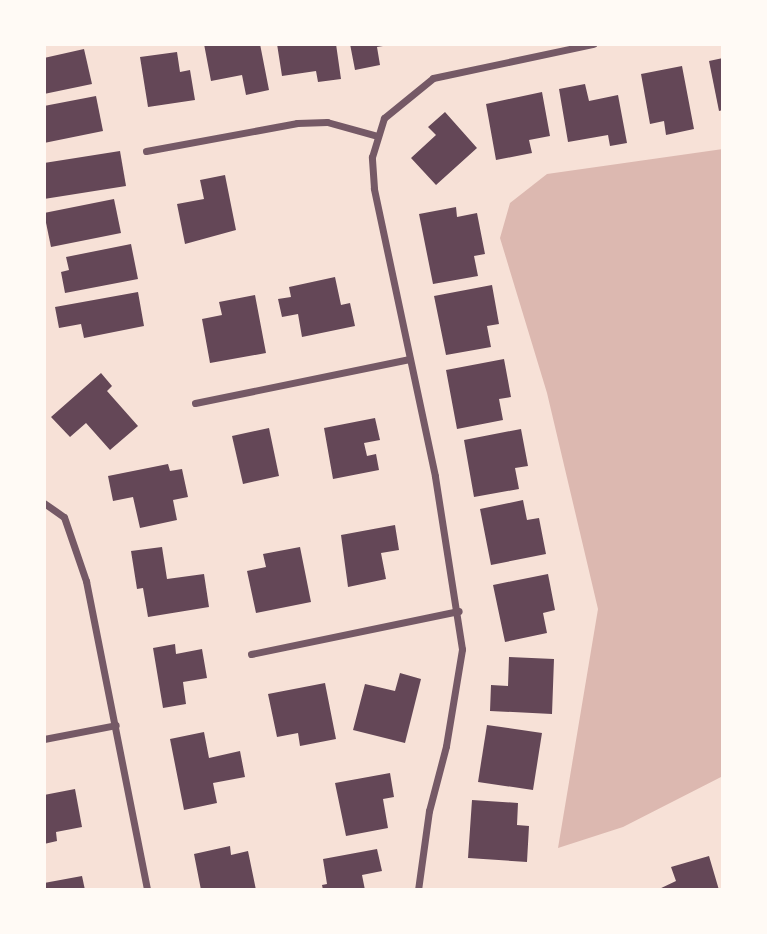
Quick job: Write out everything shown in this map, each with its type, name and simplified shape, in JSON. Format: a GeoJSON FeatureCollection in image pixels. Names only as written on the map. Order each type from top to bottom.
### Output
{"type":"FeatureCollection","features":[{"type":"Feature","properties":{"kind":"street"},"geometry":{"type":"LineString","coordinates":[[418,890],[424,837],[446,746],[462,649],[459,611],[374,188],[372,157],[384,118],[433,78],[593,44]]}},
{"type":"Feature","properties":{"kind":"street"},"geometry":{"type":"LineString","coordinates":[[146,151],[297,123],[327,122],[377,136]]}},
{"type":"Feature","properties":{"kind":"street"},"geometry":{"type":"LineString","coordinates":[[195,403],[410,359]]}},
{"type":"Feature","properties":{"kind":"street"},"geometry":{"type":"LineString","coordinates":[[44,503],[64,517],[74,536],[116,724],[147,890]]}},
{"type":"Feature","properties":{"kind":"street"},"geometry":{"type":"LineString","coordinates":[[251,654],[459,611]]}},
{"type":"Feature","properties":{"kind":"street"},"geometry":{"type":"LineString","coordinates":[[44,739],[116,724]]}},
{"type":"Feature","properties":{"kind":"shaded area"},"geometry":{"type":"Polygon","coordinates":[[[723,149],[723,776],[623,827],[558,848],[598,609],[547,393],[500,238],[510,203],[547,174],[723,149]]]}},
{"type":"Feature","properties":{"kind":"building"},"geometry":{"type":"Polygon","coordinates":[[[204,44],[260,44],[269,90],[246,95],[242,75],[211,81],[204,44]]]}},
{"type":"Feature","properties":{"kind":"building"},"geometry":{"type":"Polygon","coordinates":[[[277,44],[336,44],[341,79],[318,82],[316,71],[282,76],[277,44]]]}},
{"type":"Feature","properties":{"kind":"building"},"geometry":{"type":"Polygon","coordinates":[[[350,44],[389,45],[377,47],[380,65],[355,70],[350,44]]]}},
{"type":"Feature","properties":{"kind":"building"},"geometry":{"type":"Polygon","coordinates":[[[84,49],[92,84],[44,94],[44,58],[84,49]]]}},
{"type":"Feature","properties":{"kind":"building"},"geometry":{"type":"Polygon","coordinates":[[[177,52],[180,72],[190,70],[195,100],[148,107],[140,57],[177,52]]]}},
{"type":"Feature","properties":{"kind":"building"},"geometry":{"type":"Polygon","coordinates":[[[723,58],[723,110],[719,111],[709,61],[723,58]]]}},
{"type":"Feature","properties":{"kind":"building"},"geometry":{"type":"Polygon","coordinates":[[[682,66],[694,129],[666,135],[664,121],[650,124],[641,74],[682,66]]]}},
{"type":"Feature","properties":{"kind":"building"},"geometry":{"type":"Polygon","coordinates":[[[585,84],[589,101],[618,95],[627,143],[610,146],[608,135],[568,142],[559,89],[585,84]]]}},
{"type":"Feature","properties":{"kind":"building"},"geometry":{"type":"Polygon","coordinates":[[[542,92],[550,136],[529,140],[532,153],[496,160],[486,104],[542,92]]]}},
{"type":"Feature","properties":{"kind":"building"},"geometry":{"type":"Polygon","coordinates":[[[96,96],[103,131],[44,143],[44,106],[96,96]]]}},
{"type":"Feature","properties":{"kind":"building"},"geometry":{"type":"Polygon","coordinates":[[[445,112],[477,148],[436,185],[411,158],[436,135],[428,127],[445,112]]]}},
{"type":"Feature","properties":{"kind":"building"},"geometry":{"type":"Polygon","coordinates":[[[120,151],[126,186],[44,199],[44,163],[120,151]]]}},
{"type":"Feature","properties":{"kind":"building"},"geometry":{"type":"Polygon","coordinates":[[[225,175],[236,230],[185,244],[177,204],[204,199],[200,180],[225,175]]]}},
{"type":"Feature","properties":{"kind":"building"},"geometry":{"type":"Polygon","coordinates":[[[114,199],[121,233],[51,247],[44,213],[114,199]]]}},
{"type":"Feature","properties":{"kind":"building"},"geometry":{"type":"Polygon","coordinates":[[[456,207],[457,217],[477,213],[485,254],[474,256],[478,276],[433,284],[419,214],[456,207]]]}},
{"type":"Feature","properties":{"kind":"building"},"geometry":{"type":"Polygon","coordinates":[[[131,244],[138,279],[65,293],[61,272],[69,270],[66,257],[131,244]]]}},
{"type":"Feature","properties":{"kind":"building"},"geometry":{"type":"Polygon","coordinates":[[[335,277],[341,305],[350,303],[355,326],[302,337],[298,314],[282,317],[278,299],[291,297],[289,287],[335,277]]]}},
{"type":"Feature","properties":{"kind":"building"},"geometry":{"type":"Polygon","coordinates":[[[492,285],[499,324],[487,326],[491,347],[446,355],[434,296],[492,285]]]}},
{"type":"Feature","properties":{"kind":"building"},"geometry":{"type":"Polygon","coordinates":[[[138,292],[144,326],[84,338],[81,324],[59,328],[55,307],[138,292]]]}},
{"type":"Feature","properties":{"kind":"building"},"geometry":{"type":"Polygon","coordinates":[[[255,295],[266,353],[210,363],[202,319],[222,315],[219,302],[255,295]]]}},
{"type":"Feature","properties":{"kind":"building"},"geometry":{"type":"Polygon","coordinates":[[[504,359],[511,397],[499,399],[503,420],[457,429],[446,370],[504,359]]]}},
{"type":"Feature","properties":{"kind":"building"},"geometry":{"type":"Polygon","coordinates":[[[101,373],[112,386],[107,391],[138,426],[110,450],[86,423],[70,437],[51,417],[101,373]]]}},
{"type":"Feature","properties":{"kind":"building"},"geometry":{"type":"Polygon","coordinates":[[[375,418],[380,440],[364,443],[367,456],[376,454],[379,470],[333,479],[324,428],[375,418]]]}},
{"type":"Feature","properties":{"kind":"building"},"geometry":{"type":"Polygon","coordinates":[[[269,428],[279,476],[243,484],[232,436],[269,428]]]}},
{"type":"Feature","properties":{"kind":"building"},"geometry":{"type":"Polygon","coordinates":[[[521,429],[528,466],[515,468],[519,489],[474,497],[464,440],[521,429]]]}},
{"type":"Feature","properties":{"kind":"building"},"geometry":{"type":"Polygon","coordinates":[[[168,464],[170,471],[182,469],[188,497],[173,500],[177,520],[140,528],[133,497],[113,501],[108,476],[168,464]]]}},
{"type":"Feature","properties":{"kind":"building"},"geometry":{"type":"Polygon","coordinates":[[[523,500],[527,520],[539,518],[546,554],[491,565],[480,509],[523,500]]]}},
{"type":"Feature","properties":{"kind":"building"},"geometry":{"type":"Polygon","coordinates":[[[395,525],[399,550],[381,553],[386,579],[348,587],[341,535],[395,525]]]}},
{"type":"Feature","properties":{"kind":"building"},"geometry":{"type":"Polygon","coordinates":[[[162,547],[167,579],[204,574],[209,607],[148,617],[143,588],[137,589],[131,551],[162,547]]]}},
{"type":"Feature","properties":{"kind":"building"},"geometry":{"type":"Polygon","coordinates":[[[300,547],[311,602],[256,613],[247,571],[266,567],[263,554],[300,547]]]}},
{"type":"Feature","properties":{"kind":"building"},"geometry":{"type":"Polygon","coordinates":[[[548,574],[555,610],[543,613],[547,633],[505,642],[493,585],[548,574]]]}},
{"type":"Feature","properties":{"kind":"building"},"geometry":{"type":"Polygon","coordinates":[[[175,644],[176,654],[202,649],[207,678],[183,682],[186,704],[163,708],[153,648],[175,644]]]}},
{"type":"Feature","properties":{"kind":"building"},"geometry":{"type":"Polygon","coordinates":[[[509,657],[554,659],[552,714],[490,711],[491,685],[508,686],[509,657]]]}},
{"type":"Feature","properties":{"kind":"building"},"geometry":{"type":"Polygon","coordinates":[[[400,673],[421,679],[405,743],[353,730],[365,684],[395,691],[400,673]]]}},
{"type":"Feature","properties":{"kind":"building"},"geometry":{"type":"Polygon","coordinates":[[[325,683],[336,739],[300,746],[298,733],[277,737],[268,694],[325,683]]]}},
{"type":"Feature","properties":{"kind":"building"},"geometry":{"type":"Polygon","coordinates":[[[487,725],[542,733],[533,790],[478,782],[487,725]]]}},
{"type":"Feature","properties":{"kind":"building"},"geometry":{"type":"Polygon","coordinates":[[[204,732],[209,758],[240,751],[245,777],[213,783],[217,803],[184,810],[170,739],[204,732]]]}},
{"type":"Feature","properties":{"kind":"building"},"geometry":{"type":"Polygon","coordinates":[[[390,773],[394,797],[383,799],[388,828],[346,836],[335,783],[390,773]]]}},
{"type":"Feature","properties":{"kind":"building"},"geometry":{"type":"Polygon","coordinates":[[[75,789],[82,827],[56,832],[57,841],[44,844],[44,795],[75,789]]]}},
{"type":"Feature","properties":{"kind":"building"},"geometry":{"type":"Polygon","coordinates":[[[472,800],[518,803],[517,825],[529,826],[527,862],[468,858],[472,800]]]}},
{"type":"Feature","properties":{"kind":"building"},"geometry":{"type":"Polygon","coordinates":[[[230,846],[231,855],[248,851],[256,890],[201,890],[194,854],[230,846]]]}},
{"type":"Feature","properties":{"kind":"building"},"geometry":{"type":"Polygon","coordinates":[[[377,849],[382,871],[362,875],[365,890],[323,890],[322,885],[327,884],[323,859],[377,849]]]}},
{"type":"Feature","properties":{"kind":"building"},"geometry":{"type":"Polygon","coordinates":[[[709,856],[719,890],[657,890],[676,881],[671,867],[709,856]]]}},
{"type":"Feature","properties":{"kind":"building"},"geometry":{"type":"Polygon","coordinates":[[[82,876],[85,890],[44,890],[44,883],[82,876]]]}}]}
